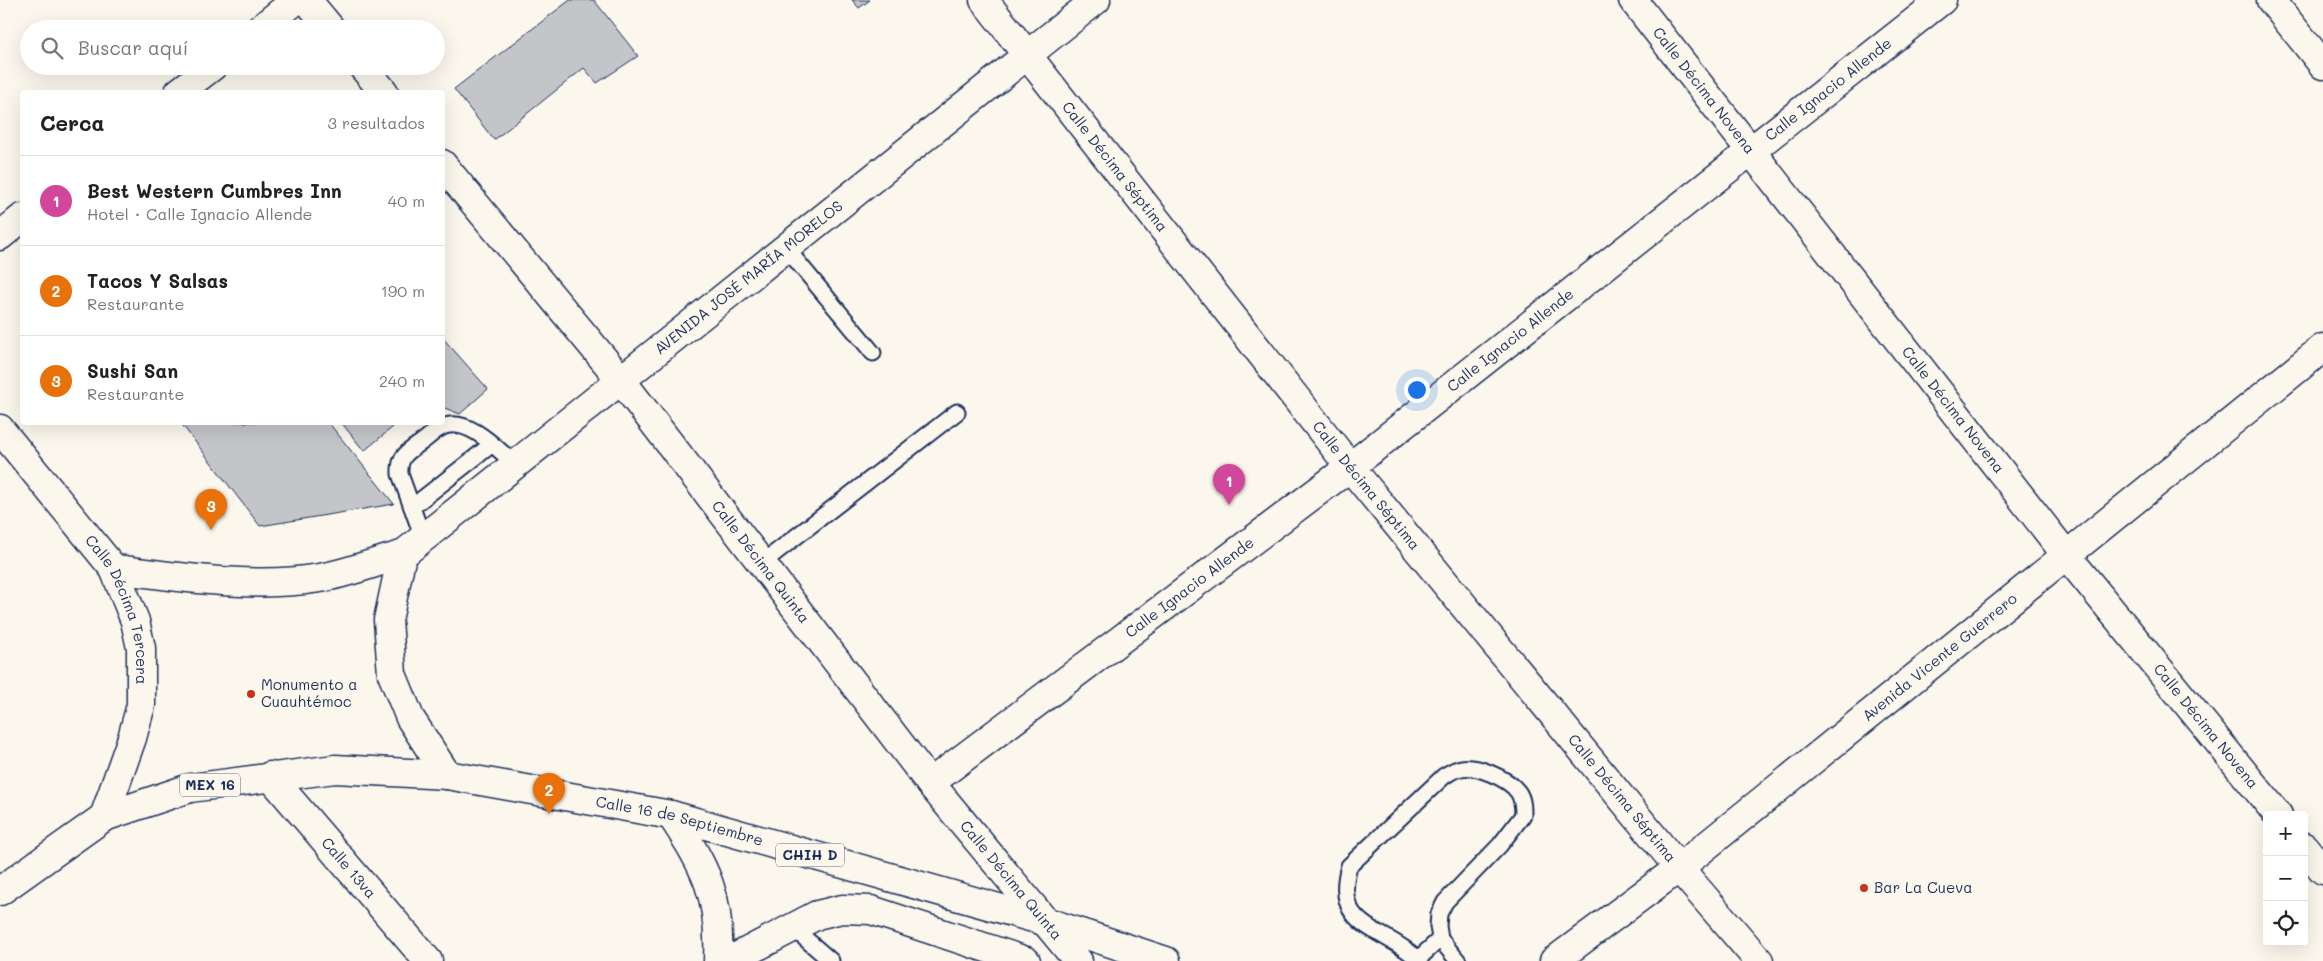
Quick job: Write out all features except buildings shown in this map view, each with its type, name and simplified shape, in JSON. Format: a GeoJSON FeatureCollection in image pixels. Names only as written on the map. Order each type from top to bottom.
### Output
{"type":"FeatureCollection","features":[{"type":"Feature","properties":{"kind":"street"},"geometry":{"type":"LineString","coordinates":[[271,20],[296,0]]}},
{"type":"Feature","properties":{"kind":"street"},"geometry":{"type":"LineString","coordinates":[[307,0],[324,20]]}},
{"type":"Feature","properties":{"kind":"street","name":"Calle Décima Séptima"},"geometry":{"type":"LineString","coordinates":[[984,0],[1350,467],[1680,868],[1759,961]]}},
{"type":"Feature","properties":{"kind":"street","name":"AVENIDA JOSÉ MARÍA MORELOS"},"geometry":{"type":"LineString","coordinates":[[402,555],[1096,0]]}},
{"type":"Feature","properties":{"kind":"street","name":"Calle Décima Novena"},"geometry":{"type":"LineString","coordinates":[[1633,0],[2067,556],[2275,811]]}},
{"type":"Feature","properties":{"kind":"street","name":"Calle Ignacio Allende"},"geometry":{"type":"LineString","coordinates":[[930,783],[1350,467],[1942,0]]}},
{"type":"Feature","properties":{"kind":"street"},"geometry":{"type":"LineString","coordinates":[[2271,0],[2323,65]]}},
{"type":"Feature","properties":{"kind":"street"},"geometry":{"type":"LineString","coordinates":[[182,90],[201,75]]}},
{"type":"Feature","properties":{"kind":"street"},"geometry":{"type":"LineString","coordinates":[[370,75],[382,90]]}},
{"type":"Feature","properties":{"kind":"street","name":"Calle Décima Quinta"},"geometry":{"type":"LineString","coordinates":[[445,168],[621,380],[930,783],[1078,961]]}},
{"type":"Feature","properties":{"kind":"street"},"geometry":{"type":"LineString","coordinates":[[0,236],[20,220]]}},
{"type":"Feature","properties":{"kind":"street","name":"Avenida Vicente Guerrero"},"geometry":{"type":"LineString","coordinates":[[1554,961],[1680,868],[2323,348]]}},
{"type":"Feature","properties":{"kind":"street","name":"Calle Décima Tercera"},"geometry":{"type":"LineString","coordinates":[[0,430],[114,569],[135,621],[141,648],[141,706],[104,818]]}},
{"type":"Feature","properties":{"kind":"street"},"geometry":{"type":"LineString","coordinates":[[114,569],[222,580],[292,581],[322,578],[402,555],[388,620],[392,674],[410,718],[447,775]]}},
{"type":"Feature","properties":{"kind":"street","name":"MEX 16"},"geometry":{"type":"LineString","coordinates":[[0,891],[104,818],[190,788],[270,776],[335,769],[447,775]]}},
{"type":"Feature","properties":{"kind":"street","name":"Calle 16 de Septiembre"},"geometry":{"type":"LineString","coordinates":[[447,775],[670,815],[1044,921],[1166,961]]}},
{"type":"Feature","properties":{"kind":"street","name":"Calle 13va"},"geometry":{"type":"LineString","coordinates":[[270,776],[428,961]]}},
{"type":"Feature","properties":{"kind":"street"},"geometry":{"type":"LineString","coordinates":[[670,815],[697,854],[714,896],[719,931],[718,961]]}},
{"type":"Feature","properties":{"kind":"street"},"geometry":{"type":"LineString","coordinates":[[2308,852],[2323,870]]}},
{"type":"Feature","properties":{"kind":"street"},"geometry":{"type":"LineString","coordinates":[[729,961],[817,915],[834,911],[871,910],[1014,959]]}},
{"type":"Feature","properties":{"kind":"lane"},"geometry":{"type":"LineString","coordinates":[[786,248],[873,353]]}},
{"type":"Feature","properties":{"kind":"lane"},"geometry":{"type":"LineString","coordinates":[[762,563],[957,412]]}},
{"type":"Feature","properties":{"kind":"lane"},"geometry":{"type":"LineString","coordinates":[[423,538],[400,474],[399,466],[403,455],[445,426],[457,425],[468,429],[491,444],[515,464]]}},
{"type":"Feature","properties":{"kind":"lane"},"geometry":{"type":"LineString","coordinates":[[412,507],[491,444]]}},
{"type":"Feature","properties":{"kind":"lane"},"geometry":{"type":"LineString","coordinates":[[1440,939],[1419,960],[1360,921],[1349,909],[1344,895],[1349,866],[1444,776],[1459,768],[1474,768],[1492,773],[1518,791],[1523,803],[1523,815],[1500,845],[1445,902],[1439,914],[1440,939],[1458,961]]}},
{"type":"Feature","properties":{"kind":"lane"},"geometry":{"type":"LineString","coordinates":[[793,928],[831,961]]}},
{"type":"Feature","properties":{"kind":"place","name":"Best Western Cumbres Inn"},"geometry":{"type":"Point","coordinates":[1229,505]}},
{"type":"Feature","properties":{"kind":"place","name":"Sushi San"},"geometry":{"type":"Point","coordinates":[211,530]}},
{"type":"Feature","properties":{"kind":"place","name":"Monumento a Cuauhtémoc"},"geometry":{"type":"Point","coordinates":[251,694]}},
{"type":"Feature","properties":{"kind":"place","name":"Tacos Y Salsas"},"geometry":{"type":"Point","coordinates":[549,814]}},
{"type":"Feature","properties":{"kind":"place","name":"Bar La Cueva"},"geometry":{"type":"Point","coordinates":[1864,888]}}]}
